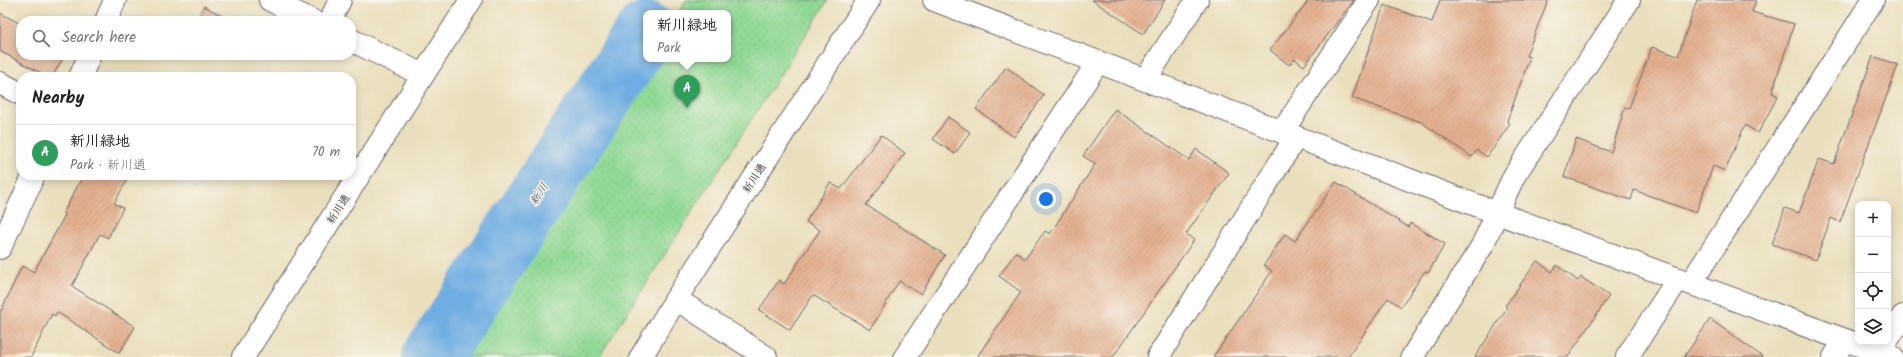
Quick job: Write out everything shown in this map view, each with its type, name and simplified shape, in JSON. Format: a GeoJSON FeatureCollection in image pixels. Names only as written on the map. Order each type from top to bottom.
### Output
{"type":"FeatureCollection","features":[{"type":"Feature","properties":{"kind":"street"},"geometry":{"type":"LineString","coordinates":[[108,16],[116,0]]}},
{"type":"Feature","properties":{"kind":"street"},"geometry":{"type":"LineString","coordinates":[[270,0],[303,16]]}},
{"type":"Feature","properties":{"kind":"street"},"geometry":{"type":"LineString","coordinates":[[332,16],[340,0]]}},
{"type":"Feature","properties":{"kind":"street","name":"新川通"},"geometry":{"type":"LineString","coordinates":[[243,357],[471,0]]}},
{"type":"Feature","properties":{"kind":"street","name":"新川通"},"geometry":{"type":"LineString","coordinates":[[641,357],[676,299],[869,0]]}},
{"type":"Feature","properties":{"kind":"street"},"geometry":{"type":"LineString","coordinates":[[934,0],[1497,213],[1684,281],[1840,348],[1886,348],[1903,316]]}},
{"type":"Feature","properties":{"kind":"street"},"geometry":{"type":"LineString","coordinates":[[1145,80],[1197,0]]}},
{"type":"Feature","properties":{"kind":"street"},"geometry":{"type":"LineString","coordinates":[[1158,357],[1289,134],[1370,0]]}},
{"type":"Feature","properties":{"kind":"street"},"geometry":{"type":"LineString","coordinates":[[1412,357],[1482,246],[1514,176],[1629,0]]}},
{"type":"Feature","properties":{"kind":"street"},"geometry":{"type":"LineString","coordinates":[[1627,357],[1684,281],[1873,0]]}},
{"type":"Feature","properties":{"kind":"street"},"geometry":{"type":"LineString","coordinates":[[356,42],[423,75]]}},
{"type":"Feature","properties":{"kind":"street"},"geometry":{"type":"LineString","coordinates":[[82,72],[88,60]]}},
{"type":"Feature","properties":{"kind":"street"},"geometry":{"type":"LineString","coordinates":[[905,357],[1098,62]]}},
{"type":"Feature","properties":{"kind":"street"},"geometry":{"type":"LineString","coordinates":[[0,83],[16,91]]}},
{"type":"Feature","properties":{"kind":"street"},"geometry":{"type":"LineString","coordinates":[[0,248],[32,180]]}},
{"type":"Feature","properties":{"kind":"street"},"geometry":{"type":"LineString","coordinates":[[676,299],[766,357]]}},
{"type":"Feature","properties":{"kind":"green space"},"geometry":{"type":"Polygon","coordinates":[[[686,0],[828,0],[599,357],[456,357],[646,62],[731,62],[731,10],[680,10],[686,0]]]}},
{"type":"Feature","properties":{"kind":"building"},"geometry":{"type":"Polygon","coordinates":[[[1092,0],[1165,0],[1143,34],[1092,0]]]}},
{"type":"Feature","properties":{"kind":"building"},"geometry":{"type":"Polygon","coordinates":[[[1309,0],[1354,0],[1304,66],[1295,59],[1289,65],[1270,50],[1309,0]]]}},
{"type":"Feature","properties":{"kind":"building"},"geometry":{"type":"Polygon","coordinates":[[[1440,0],[1548,0],[1526,56],[1530,57],[1507,121],[1510,124],[1487,157],[1477,150],[1472,157],[1421,122],[1352,98],[1384,5],[1432,22],[1440,0]]]}},
{"type":"Feature","properties":{"kind":"building"},"geometry":{"type":"Polygon","coordinates":[[[1697,0],[1756,0],[1752,12],[1794,24],[1772,93],[1778,96],[1758,133],[1745,125],[1725,171],[1713,166],[1696,213],[1634,190],[1631,200],[1564,177],[1576,139],[1611,152],[1625,107],[1629,108],[1652,47],[1678,56],[1697,0]]]}},
{"type":"Feature","properties":{"kind":"building"},"geometry":{"type":"Polygon","coordinates":[[[204,6],[222,16],[199,16],[204,6]]]}},
{"type":"Feature","properties":{"kind":"building"},"geometry":{"type":"Polygon","coordinates":[[[0,13],[16,21],[16,60],[0,51],[0,13]]]}},
{"type":"Feature","properties":{"kind":"building"},"geometry":{"type":"Polygon","coordinates":[[[1873,56],[1898,65],[1840,222],[1831,218],[1816,260],[1772,244],[1785,208],[1799,213],[1819,159],[1834,164],[1873,56]]]}},
{"type":"Feature","properties":{"kind":"building"},"geometry":{"type":"Polygon","coordinates":[[[17,60],[62,60],[55,72],[39,72],[17,60]]]}},
{"type":"Feature","properties":{"kind":"building"},"geometry":{"type":"Polygon","coordinates":[[[1006,67],[1044,95],[1014,137],[976,109],[1006,67]]]}},
{"type":"Feature","properties":{"kind":"building"},"geometry":{"type":"Polygon","coordinates":[[[1115,109],[1189,160],[1196,149],[1229,173],[1186,234],[1194,240],[1113,357],[977,357],[1021,292],[999,276],[1016,252],[1025,259],[1045,231],[1050,234],[1095,164],[1083,156],[1115,109]]]}},
{"type":"Feature","properties":{"kind":"building"},"geometry":{"type":"Polygon","coordinates":[[[948,117],[970,132],[955,154],[933,139],[948,117]]]}},
{"type":"Feature","properties":{"kind":"building"},"geometry":{"type":"Polygon","coordinates":[[[881,135],[905,153],[866,205],[945,255],[921,294],[899,281],[870,330],[813,295],[790,330],[759,310],[779,280],[784,284],[820,230],[806,222],[830,183],[841,189],[881,135]]]}},
{"type":"Feature","properties":{"kind":"building"},"geometry":{"type":"Polygon","coordinates":[[[80,180],[127,180],[114,203],[123,208],[108,238],[100,234],[72,286],[135,327],[119,353],[57,312],[55,316],[52,314],[31,357],[0,357],[0,313],[22,266],[34,272],[65,215],[63,214],[80,180]]]}},
{"type":"Feature","properties":{"kind":"building"},"geometry":{"type":"Polygon","coordinates":[[[1336,182],[1408,227],[1410,223],[1445,244],[1428,273],[1425,271],[1401,307],[1388,298],[1348,357],[1213,357],[1272,271],[1264,265],[1285,234],[1295,241],[1336,182]]]}},
{"type":"Feature","properties":{"kind":"building"},"geometry":{"type":"Polygon","coordinates":[[[1537,261],[1552,272],[1557,265],[1578,281],[1581,277],[1609,296],[1568,357],[1475,357],[1507,308],[1505,306],[1537,261]]]}},
{"type":"Feature","properties":{"kind":"building"},"geometry":{"type":"Polygon","coordinates":[[[1710,319],[1739,340],[1763,357],[1684,357],[1710,319]]]}},
{"type":"Feature","properties":{"kind":"waterway","name":"新川"},"geometry":{"type":"LineString","coordinates":[[432,357],[643,36]]}},
{"type":"Feature","properties":{"kind":"place","name":"新川緑地"},"geometry":{"type":"Point","coordinates":[687,108]}}]}
